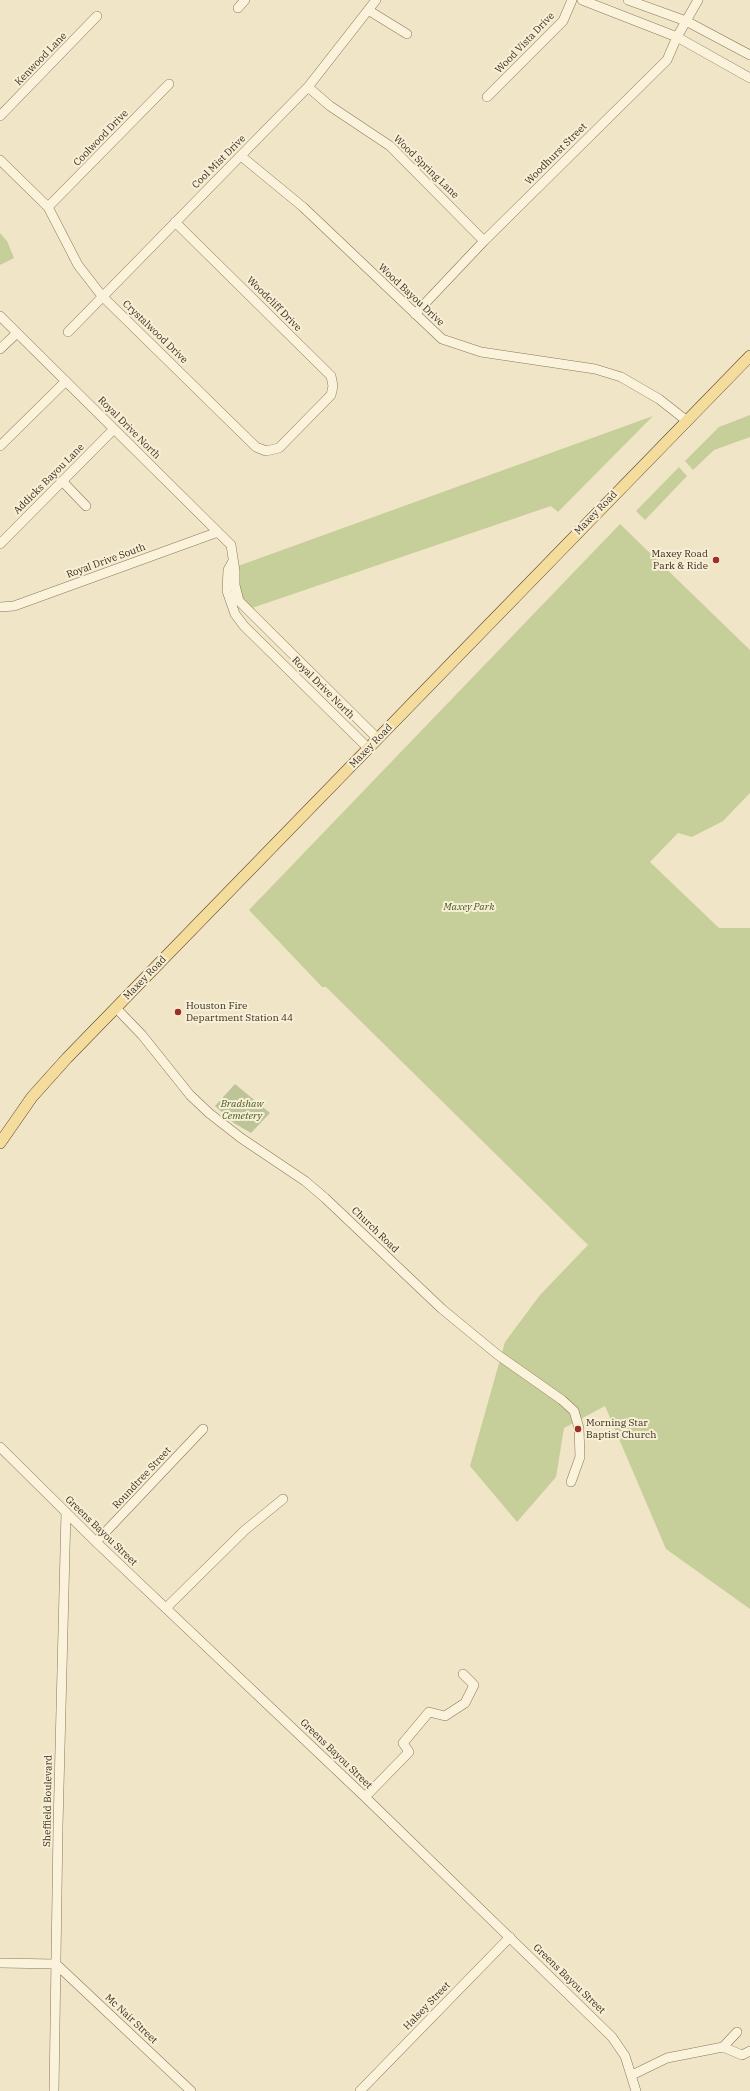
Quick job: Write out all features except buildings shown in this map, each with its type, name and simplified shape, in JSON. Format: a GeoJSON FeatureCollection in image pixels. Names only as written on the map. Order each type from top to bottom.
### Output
{"type":"FeatureCollection","features":[{"type":"Feature","properties":{"kind":"main road","name":"Maxey Road"},"geometry":{"type":"LineString","coordinates":[[0,1143],[32,1097],[116,1008],[750,356]]}},
{"type":"Feature","properties":{"kind":"street"},"geometry":{"type":"LineString","coordinates":[[238,8],[245,0]]}},
{"type":"Feature","properties":{"kind":"street","name":"Cool Mist Drive"},"geometry":{"type":"LineString","coordinates":[[68,332],[308,88],[376,0]]}},
{"type":"Feature","properties":{"kind":"street","name":"Wood Vista Drive"},"geometry":{"type":"LineString","coordinates":[[487,98],[563,21],[572,0]]}},
{"type":"Feature","properties":{"kind":"street"},"geometry":{"type":"LineString","coordinates":[[582,0],[677,37],[750,78]]}},
{"type":"Feature","properties":{"kind":"street"},"geometry":{"type":"LineString","coordinates":[[628,0],[686,21],[750,55]]}},
{"type":"Feature","properties":{"kind":"street","name":"Woodhurst Street"},"geometry":{"type":"LineString","coordinates":[[415,314],[484,241],[667,60],[677,37],[698,0]]}},
{"type":"Feature","properties":{"kind":"street"},"geometry":{"type":"LineString","coordinates":[[368,10],[407,34]]}},
{"type":"Feature","properties":{"kind":"street","name":"Kenwood Lane"},"geometry":{"type":"LineString","coordinates":[[0,116],[97,16]]}},
{"type":"Feature","properties":{"kind":"street","name":"Coolwood Drive"},"geometry":{"type":"LineString","coordinates":[[48,208],[169,84]]}},
{"type":"Feature","properties":{"kind":"street","name":"Wood Spring Lane"},"geometry":{"type":"LineString","coordinates":[[308,88],[330,106],[390,146],[484,241]]}},
{"type":"Feature","properties":{"kind":"street","name":"Wood Bayou Drive"},"geometry":{"type":"LineString","coordinates":[[241,156],[303,206],[442,339],[481,352],[595,369],[621,377],[659,399],[687,421]]}},
{"type":"Feature","properties":{"kind":"street","name":"Crystalwood Drive"},"geometry":{"type":"LineString","coordinates":[[0,160],[48,208],[78,265],[102,296],[256,447],[266,451],[279,448],[320,407]]}},
{"type":"Feature","properties":{"kind":"street","name":"Woodcliff Drive"},"geometry":{"type":"LineString","coordinates":[[175,222],[331,376],[333,386],[331,395],[320,407]]}},
{"type":"Feature","properties":{"kind":"street","name":"Royal Drive North"},"geometry":{"type":"LineString","coordinates":[[0,316],[231,545],[236,593],[239,601],[378,738]]}},
{"type":"Feature","properties":{"kind":"street"},"geometry":{"type":"LineString","coordinates":[[0,349],[17,333]]}},
{"type":"Feature","properties":{"kind":"street"},"geometry":{"type":"LineString","coordinates":[[0,446],[66,381]]}},
{"type":"Feature","properties":{"kind":"street","name":"Addicks Bayou Lane"},"geometry":{"type":"LineString","coordinates":[[0,544],[114,429]]}},
{"type":"Feature","properties":{"kind":"street"},"geometry":{"type":"LineString","coordinates":[[62,482],[86,506]]}},
{"type":"Feature","properties":{"kind":"street","name":"Royal Drive South"},"geometry":{"type":"LineString","coordinates":[[0,607],[14,606],[218,532]]}},
{"type":"Feature","properties":{"kind":"street","name":"Royal Drive North"},"geometry":{"type":"LineString","coordinates":[[233,561],[228,570],[227,591],[235,614],[244,626],[368,748]]}},
{"type":"Feature","properties":{"kind":"street"},"geometry":{"type":"LineString","coordinates":[[303,683],[312,674]]}},
{"type":"Feature","properties":{"kind":"street","name":"Church Road"},"geometry":{"type":"LineString","coordinates":[[116,1008],[142,1035],[190,1095],[209,1113],[241,1138],[275,1159],[305,1181],[325,1198],[442,1309],[498,1355],[562,1400],[574,1411],[579,1428],[580,1457],[571,1482]]}},
{"type":"Feature","properties":{"kind":"street","name":"Roundtree Street"},"geometry":{"type":"LineString","coordinates":[[96,1542],[203,1428]]}},
{"type":"Feature","properties":{"kind":"street","name":"Greens Bayou Street"},"geometry":{"type":"LineString","coordinates":[[0,1447],[96,1542],[365,1797],[612,2037],[625,2056],[636,2091]]}},
{"type":"Feature","properties":{"kind":"street"},"geometry":{"type":"LineString","coordinates":[[166,1608],[245,1530],[283,1500]]}},
{"type":"Feature","properties":{"kind":"street","name":"Sheffield Boulevard"},"geometry":{"type":"LineString","coordinates":[[54,2091],[66,1512]]}},
{"type":"Feature","properties":{"kind":"street"},"geometry":{"type":"LineString","coordinates":[[365,1797],[409,1752],[403,1743],[429,1712],[446,1716],[465,1703],[474,1685],[463,1674]]}},
{"type":"Feature","properties":{"kind":"street","name":"Halsey Street"},"geometry":{"type":"LineString","coordinates":[[360,2091],[510,1937]]}},
{"type":"Feature","properties":{"kind":"street"},"geometry":{"type":"LineString","coordinates":[[0,1963],[56,1964]]}},
{"type":"Feature","properties":{"kind":"street","name":"Mc Nair Street"},"geometry":{"type":"LineString","coordinates":[[56,1964],[191,2091]]}},
{"type":"Feature","properties":{"kind":"street"},"geometry":{"type":"LineString","coordinates":[[723,2047],[737,2032]]}},
{"type":"Feature","properties":{"kind":"street"},"geometry":{"type":"LineString","coordinates":[[632,2075],[667,2058],[723,2047],[742,2055],[750,2051]]}},
{"type":"Feature","properties":{"kind":"green space"},"geometry":{"type":"Polygon","coordinates":[[[0,233],[7,241],[14,258],[0,265],[0,233]]]}},
{"type":"Feature","properties":{"kind":"green space"},"geometry":{"type":"Polygon","coordinates":[[[750,415],[750,437],[714,450],[693,470],[685,461],[719,427],[750,415]]]}},
{"type":"Feature","properties":{"kind":"green space"},"geometry":{"type":"Polygon","coordinates":[[[653,416],[558,512],[551,506],[252,608],[242,598],[238,585],[238,566],[653,416]]]}},
{"type":"Feature","properties":{"kind":"green space"},"geometry":{"type":"Polygon","coordinates":[[[679,467],[687,476],[645,520],[636,511],[679,467]]]}},
{"type":"Feature","properties":{"kind":"green space","name":"Maxey Park"},"geometry":{"type":"Polygon","coordinates":[[[620,524],[750,650],[750,793],[723,821],[692,837],[678,833],[650,862],[719,928],[750,928],[750,1609],[666,1549],[605,1406],[564,1428],[556,1477],[517,1522],[470,1466],[505,1342],[540,1295],[588,1245],[326,987],[322,987],[249,910],[620,524]]]}},
{"type":"Feature","properties":{"kind":"green space","name":"Bradshaw Cemetery"},"geometry":{"type":"Polygon","coordinates":[[[235,1084],[270,1113],[251,1133],[234,1123],[215,1106],[235,1084]]]}},
{"type":"Feature","properties":{"kind":"place","name":"Maxey Road Park & Ride"},"geometry":{"type":"Point","coordinates":[716,560]}},
{"type":"Feature","properties":{"kind":"place","name":"Houston Fire Department Station 44"},"geometry":{"type":"Point","coordinates":[178,1012]}},
{"type":"Feature","properties":{"kind":"place","name":"Morning Star Baptist Church"},"geometry":{"type":"Point","coordinates":[578,1429]}}]}
